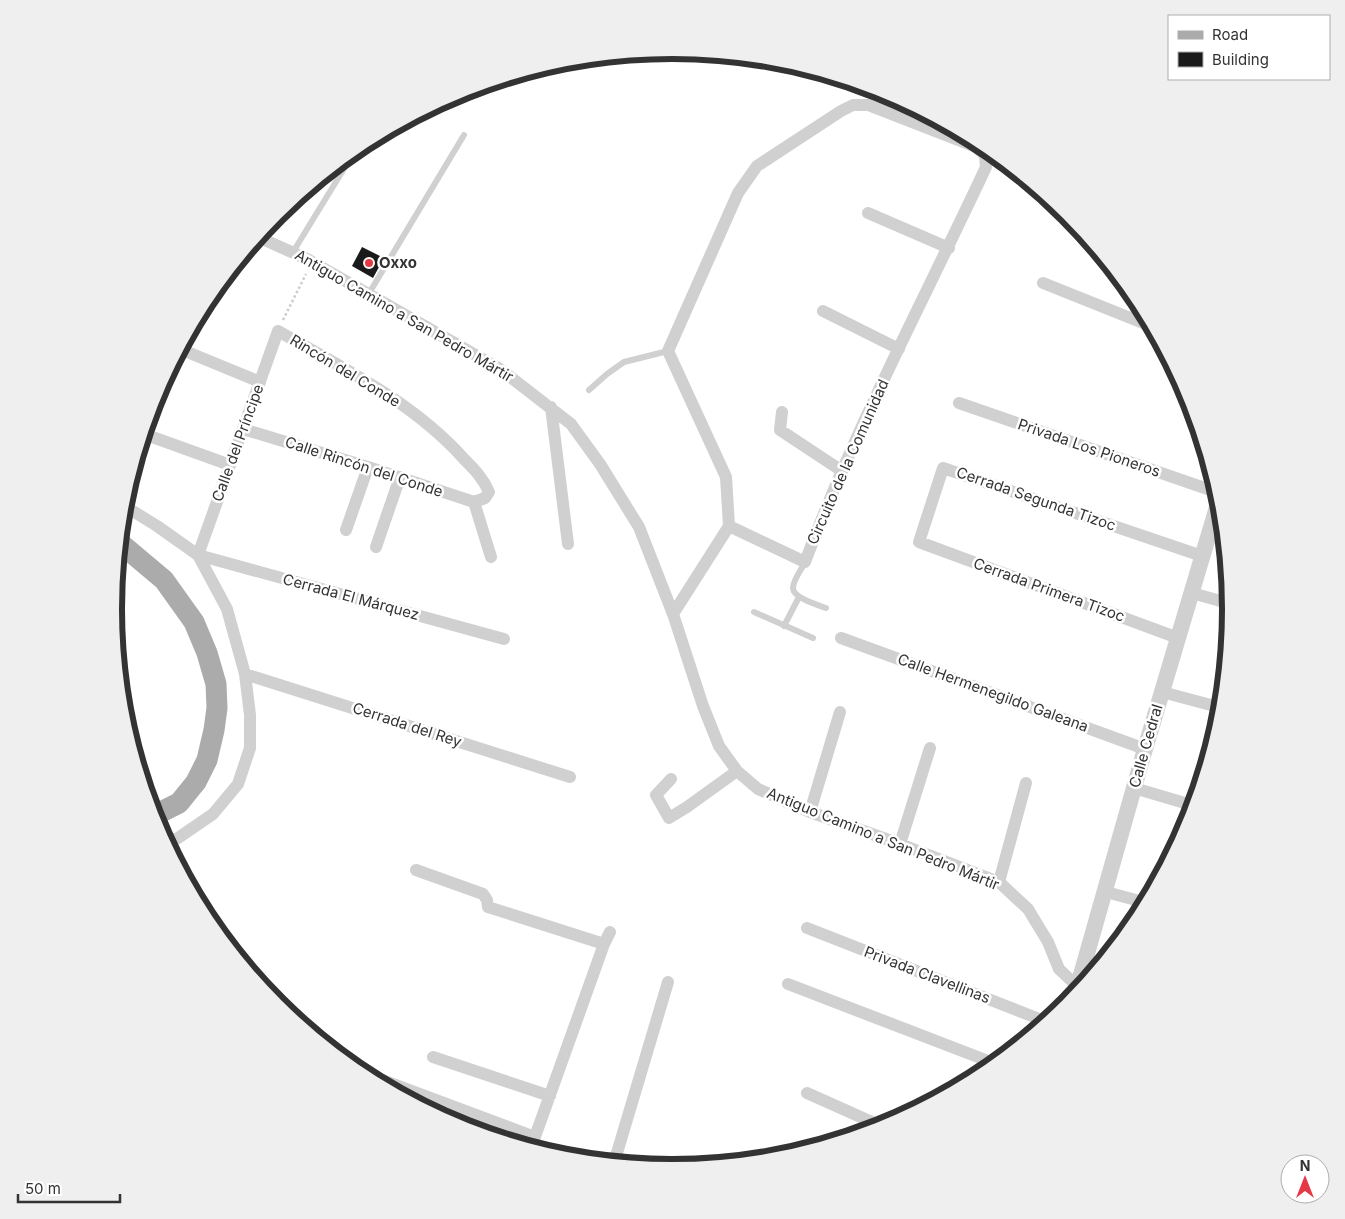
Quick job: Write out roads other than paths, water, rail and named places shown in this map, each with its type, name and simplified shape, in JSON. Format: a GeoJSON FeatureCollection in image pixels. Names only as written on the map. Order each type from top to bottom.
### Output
{"type":"FeatureCollection","features":[{"type":"Feature","properties":{"kind":"main road"},"geometry":{"type":"LineString","coordinates":[[125,548],[164,580],[189,615],[207,653],[216,684],[217,708],[207,760],[196,782],[179,803],[161,812]]}},
{"type":"Feature","properties":{"kind":"street","name":"Circuito de la Comunidad"},"geometry":{"type":"LineString","coordinates":[[668,351],[738,193],[757,166],[853,105],[868,105],[961,141]]}},
{"type":"Feature","properties":{"kind":"street","name":"Circuito de la Comunidad"},"geometry":{"type":"LineString","coordinates":[[729,526],[805,562],[842,471],[986,167],[985,157]]}},
{"type":"Feature","properties":{"kind":"street"},"geometry":{"type":"LineString","coordinates":[[868,213],[949,248]]}},
{"type":"Feature","properties":{"kind":"street","name":"Antiguo Camino a San Pedro Mártir"},"geometry":{"type":"LineString","coordinates":[[264,240],[312,262],[500,369],[571,424],[600,464],[639,527],[673,614],[704,706],[720,746],[737,771],[758,789],[810,812],[999,882],[1028,909],[1048,942],[1060,969],[1074,986]]}},
{"type":"Feature","properties":{"kind":"street"},"geometry":{"type":"LineString","coordinates":[[1043,283],[1141,321]]}},
{"type":"Feature","properties":{"kind":"street"},"geometry":{"type":"LineString","coordinates":[[824,311],[899,349]]}},
{"type":"Feature","properties":{"kind":"street","name":"Calle del Príncipe"},"geometry":{"type":"LineString","coordinates":[[198,555],[278,331]]}},
{"type":"Feature","properties":{"kind":"street","name":"Rincón del Conde"},"geometry":{"type":"LineString","coordinates":[[278,331],[381,390],[447,440],[484,481],[488,492],[480,500],[491,558]]}},
{"type":"Feature","properties":{"kind":"street"},"geometry":{"type":"LineString","coordinates":[[668,351],[726,477],[729,526],[673,614]]}},
{"type":"Feature","properties":{"kind":"street"},"geometry":{"type":"LineString","coordinates":[[187,352],[260,382]]}},
{"type":"Feature","properties":{"kind":"street","name":"Privada Los Pioneros"},"geometry":{"type":"LineString","coordinates":[[959,403],[1210,490]]}},
{"type":"Feature","properties":{"kind":"street"},"geometry":{"type":"LineString","coordinates":[[551,407],[568,544]]}},
{"type":"Feature","properties":{"kind":"street"},"geometry":{"type":"LineString","coordinates":[[782,412],[780,430],[842,471]]}},
{"type":"Feature","properties":{"kind":"street","name":"Calle Rincón del Conde"},"geometry":{"type":"LineString","coordinates":[[243,429],[480,500]]}},
{"type":"Feature","properties":{"kind":"street"},"geometry":{"type":"LineString","coordinates":[[150,436],[230,466]]}},
{"type":"Feature","properties":{"kind":"street"},"geometry":{"type":"LineString","coordinates":[[346,530],[368,467]]}},
{"type":"Feature","properties":{"kind":"street","name":"Cerrada Segunda Tizoc"},"geometry":{"type":"LineString","coordinates":[[919,542],[943,468],[1202,556]]}},
{"type":"Feature","properties":{"kind":"street"},"geometry":{"type":"LineString","coordinates":[[376,547],[400,477]]}},
{"type":"Feature","properties":{"kind":"street"},"geometry":{"type":"LineString","coordinates":[[131,510],[198,555],[226,609],[245,674],[250,715],[250,748],[238,784],[213,814],[173,840]]}},
{"type":"Feature","properties":{"kind":"street","name":"Calle Cedral"},"geometry":{"type":"LineString","coordinates":[[1081,979],[1145,749],[1215,514]]}},
{"type":"Feature","properties":{"kind":"street","name":"Cerrada Primera Tizoc"},"geometry":{"type":"LineString","coordinates":[[919,542],[1178,638]]}},
{"type":"Feature","properties":{"kind":"street","name":"Cerrada El Márquez"},"geometry":{"type":"LineString","coordinates":[[198,555],[504,639]]}},
{"type":"Feature","properties":{"kind":"street"},"geometry":{"type":"LineString","coordinates":[[1192,593],[1223,602]]}},
{"type":"Feature","properties":{"kind":"street","name":"Calle Hermenegildo Galeana"},"geometry":{"type":"LineString","coordinates":[[841,638],[1145,749]]}},
{"type":"Feature","properties":{"kind":"street","name":"Cerrada del Rey"},"geometry":{"type":"LineString","coordinates":[[245,674],[570,777]]}},
{"type":"Feature","properties":{"kind":"street"},"geometry":{"type":"LineString","coordinates":[[1162,692],[1215,706]]}},
{"type":"Feature","properties":{"kind":"street"},"geometry":{"type":"LineString","coordinates":[[810,812],[840,712]]}},
{"type":"Feature","properties":{"kind":"street"},"geometry":{"type":"LineString","coordinates":[[900,844],[930,748]]}},
{"type":"Feature","properties":{"kind":"street"},"geometry":{"type":"LineString","coordinates":[[671,780],[656,795],[670,818],[737,771]]}},
{"type":"Feature","properties":{"kind":"street"},"geometry":{"type":"LineString","coordinates":[[999,882],[1026,783]]}},
{"type":"Feature","properties":{"kind":"street"},"geometry":{"type":"LineString","coordinates":[[1134,788],[1187,804]]}},
{"type":"Feature","properties":{"kind":"street"},"geometry":{"type":"LineString","coordinates":[[416,870],[483,894],[488,906],[604,944]]}},
{"type":"Feature","properties":{"kind":"street"},"geometry":{"type":"LineString","coordinates":[[1106,892],[1139,901]]}},
{"type":"Feature","properties":{"kind":"street","name":"Privada Clavellinas"},"geometry":{"type":"LineString","coordinates":[[808,928],[1041,1020]]}},
{"type":"Feature","properties":{"kind":"street"},"geometry":{"type":"LineString","coordinates":[[533,1142],[604,944],[610,932]]}},
{"type":"Feature","properties":{"kind":"street"},"geometry":{"type":"LineString","coordinates":[[616,1157],[668,982]]}},
{"type":"Feature","properties":{"kind":"street"},"geometry":{"type":"LineString","coordinates":[[788,984],[987,1061]]}},
{"type":"Feature","properties":{"kind":"street"},"geometry":{"type":"LineString","coordinates":[[433,1057],[550,1096]]}},
{"type":"Feature","properties":{"kind":"street"},"geometry":{"type":"LineString","coordinates":[[403,1089],[524,1139]]}},
{"type":"Feature","properties":{"kind":"street"},"geometry":{"type":"LineString","coordinates":[[807,1093],[872,1122]]}},
{"type":"Feature","properties":{"kind":"lane"},"geometry":{"type":"LineString","coordinates":[[368,295],[464,135]]}},
{"type":"Feature","properties":{"kind":"lane"},"geometry":{"type":"LineString","coordinates":[[293,252],[345,168]]}},
{"type":"Feature","properties":{"kind":"lane"},"geometry":{"type":"LineString","coordinates":[[589,390],[624,362],[668,351]]}},
{"type":"Feature","properties":{"kind":"lane"},"geometry":{"type":"LineString","coordinates":[[805,562],[793,587],[794,593],[826,608]]}},
{"type":"Feature","properties":{"kind":"lane"},"geometry":{"type":"LineString","coordinates":[[784,626],[799,597]]}},
{"type":"Feature","properties":{"kind":"lane"},"geometry":{"type":"LineString","coordinates":[[754,612],[813,638]]}},
{"type":"Feature","properties":{"kind":"place","name":"Oxxo"},"geometry":{"type":"Point","coordinates":[369,263]}}]}
